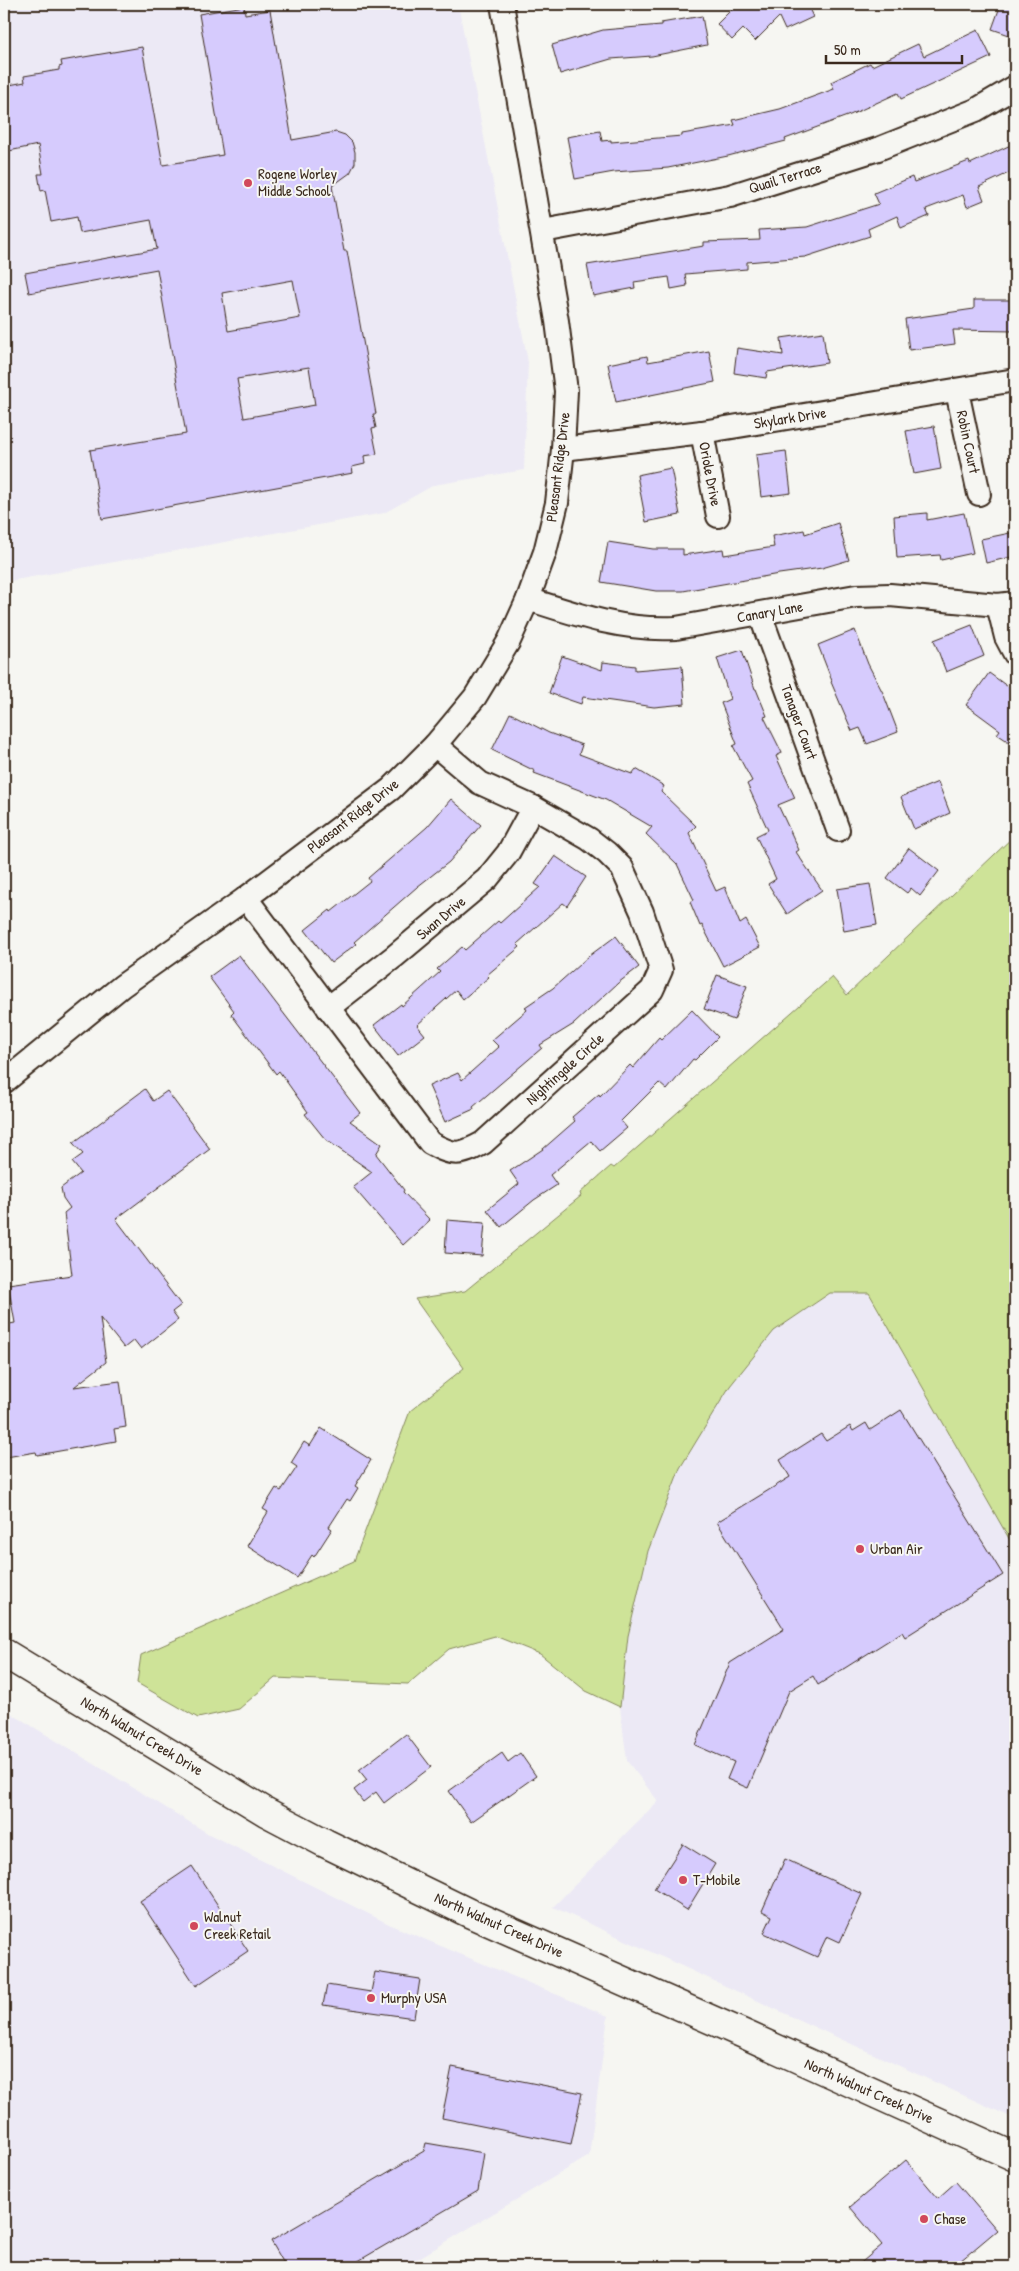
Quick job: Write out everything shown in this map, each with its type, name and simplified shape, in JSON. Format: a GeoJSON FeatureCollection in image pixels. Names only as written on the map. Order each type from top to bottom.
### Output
{"type":"FeatureCollection","features":[{"type":"Feature","properties":{"kind":"main road","name":"North Walnut Creek Drive"},"geometry":{"type":"LineString","coordinates":[[4,1654],[266,1812],[325,1843],[469,1913],[746,2035],[1015,2158]]}},
{"type":"Feature","properties":{"kind":"street","name":"Pleasant Ridge Drive"},"geometry":{"type":"LineString","coordinates":[[4,1082],[111,994],[246,898],[391,789],[435,745],[475,697],[509,641],[528,599],[545,552],[552,522],[563,449],[566,390],[558,321],[502,4]]}},
{"type":"Feature","properties":{"kind":"street","name":"Quail Terrace"},"geometry":{"type":"LineString","coordinates":[[542,231],[730,196],[878,150],[976,110],[1015,87]]}},
{"type":"Feature","properties":{"kind":"street","name":"Skylark Drive"},"geometry":{"type":"LineString","coordinates":[[563,449],[702,432],[1015,380]]}},
{"type":"Feature","properties":{"kind":"street","name":"Robin Court"},"geometry":{"type":"LineString","coordinates":[[957,391],[979,494]]}},
{"type":"Feature","properties":{"kind":"street","name":"Oriole Drive"},"geometry":{"type":"LineString","coordinates":[[702,432],[718,516]]}},
{"type":"Feature","properties":{"kind":"street","name":"Canary Lane"},"geometry":{"type":"LineString","coordinates":[[528,599],[603,622],[654,629],[676,628],[864,596],[890,595],[1007,604]]}},
{"type":"Feature","properties":{"kind":"street"},"geometry":{"type":"LineString","coordinates":[[1007,604],[1006,637],[1015,654]]}},
{"type":"Feature","properties":{"kind":"street","name":"Tanager Court"},"geometry":{"type":"LineString","coordinates":[[760,614],[838,830]]}},
{"type":"Feature","properties":{"kind":"street","name":"Nightingale Circle"},"geometry":{"type":"LineString","coordinates":[[246,898],[430,1143],[445,1151],[463,1154],[483,1143],[652,990],[661,970],[642,912],[622,868],[607,853],[589,839],[533,807],[480,783],[435,745]]}},
{"type":"Feature","properties":{"kind":"street","name":"Swan Drive"},"geometry":{"type":"LineString","coordinates":[[328,1008],[395,956],[488,879],[508,853],[533,807]]}},
{"type":"Feature","properties":{"kind":"shaded area","name":"Rogene Worley Middle School"},"geometry":{"type":"Polygon","coordinates":[[[4,4],[458,4],[528,362],[524,470],[434,485],[384,513],[4,582],[4,4]]]}},
{"type":"Feature","properties":{"kind":"shaded area"},"geometry":{"type":"Polygon","coordinates":[[[831,1293],[868,1293],[1015,1549],[1015,2119],[553,1907],[658,1801],[627,1761],[620,1707],[628,1636],[648,1551],[680,1468],[730,1386],[774,1331],[831,1293]]]}},
{"type":"Feature","properties":{"kind":"shaded area"},"geometry":{"type":"Polygon","coordinates":[[[4,1709],[209,1834],[393,1926],[608,2016],[589,2156],[404,2267],[4,2267],[4,1709]]]}},
{"type":"Feature","properties":{"kind":"green space"},"geometry":{"type":"Polygon","coordinates":[[[1015,835],[1015,1549],[869,1293],[830,1293],[774,1331],[730,1386],[680,1468],[648,1551],[628,1636],[620,1707],[586,1691],[540,1654],[495,1636],[449,1649],[408,1684],[275,1678],[239,1709],[198,1718],[137,1683],[141,1655],[354,1561],[410,1411],[464,1368],[415,1299],[465,1291],[581,1196],[580,1193],[611,1166],[614,1168],[832,977],[847,995],[1015,835]]]}},
{"type":"Feature","properties":{"kind":"building"},"geometry":{"type":"Polygon","coordinates":[[[737,4],[807,4],[813,17],[785,30],[779,17],[755,41],[743,29],[732,40],[717,24],[737,4]]]}},
{"type":"Feature","properties":{"kind":"building"},"geometry":{"type":"Polygon","coordinates":[[[1001,4],[1015,4],[1015,37],[992,29],[1001,4]]]}},
{"type":"Feature","properties":{"kind":"building"},"geometry":{"type":"Polygon","coordinates":[[[244,6],[245,14],[270,10],[292,140],[336,132],[345,135],[352,142],[355,152],[355,163],[350,173],[332,186],[344,251],[347,251],[376,414],[373,414],[376,428],[372,429],[377,454],[364,456],[365,464],[352,467],[353,473],[102,519],[90,450],[186,434],[157,269],[29,293],[25,273],[157,249],[151,220],[80,233],[77,217],[51,222],[45,190],[41,191],[38,174],[43,174],[38,145],[4,152],[4,86],[25,82],[24,76],[59,70],[59,67],[62,66],[61,61],[142,47],[163,165],[223,155],[199,14],[244,6]],[[293,280],[222,293],[228,331],[300,318],[293,280]],[[309,367],[237,379],[244,418],[315,405],[309,367]]]}},
{"type":"Feature","properties":{"kind":"building"},"geometry":{"type":"Polygon","coordinates":[[[702,16],[707,45],[652,56],[611,59],[560,74],[552,45],[603,30],[661,25],[661,23],[702,16]]]}},
{"type":"Feature","properties":{"kind":"building"},"geometry":{"type":"Polygon","coordinates":[[[978,30],[991,57],[901,99],[898,93],[850,115],[785,139],[786,141],[728,156],[668,168],[614,172],[575,179],[567,137],[600,131],[602,141],[611,140],[611,142],[682,136],[682,134],[735,125],[733,120],[780,109],[834,89],[831,82],[870,63],[872,66],[918,44],[924,56],[978,30]]]}},
{"type":"Feature","properties":{"kind":"building"},"geometry":{"type":"Polygon","coordinates":[[[1015,143],[1015,170],[979,187],[984,200],[967,207],[963,195],[926,209],[929,216],[901,228],[897,216],[868,229],[870,236],[805,257],[747,262],[747,269],[685,274],[687,286],[671,289],[669,277],[634,282],[635,288],[593,296],[587,265],[704,246],[704,242],[760,240],[759,230],[807,227],[879,204],[874,193],[912,177],[914,182],[969,161],[970,164],[1015,143]]]}},
{"type":"Feature","properties":{"kind":"building"},"geometry":{"type":"Polygon","coordinates":[[[974,300],[1015,300],[1015,331],[953,330],[955,344],[909,350],[905,319],[974,309],[974,300]]]}},
{"type":"Feature","properties":{"kind":"building"},"geometry":{"type":"Polygon","coordinates":[[[823,332],[827,363],[767,372],[766,378],[734,373],[737,348],[783,355],[781,338],[823,332]]]}},
{"type":"Feature","properties":{"kind":"building"},"geometry":{"type":"Polygon","coordinates":[[[709,351],[715,382],[616,402],[608,364],[647,356],[648,362],[709,351]]]}},
{"type":"Feature","properties":{"kind":"building"},"geometry":{"type":"Polygon","coordinates":[[[934,426],[941,469],[914,474],[906,431],[934,426]]]}},
{"type":"Feature","properties":{"kind":"building"},"geometry":{"type":"Polygon","coordinates":[[[786,451],[791,493],[761,497],[756,455],[786,451]]]}},
{"type":"Feature","properties":{"kind":"building"},"geometry":{"type":"Polygon","coordinates":[[[671,468],[680,515],[646,522],[637,475],[671,468]]]}},
{"type":"Feature","properties":{"kind":"building"},"geometry":{"type":"Polygon","coordinates":[[[927,513],[927,520],[964,513],[973,553],[941,560],[940,555],[897,558],[894,516],[927,513]]]}},
{"type":"Feature","properties":{"kind":"building"},"geometry":{"type":"Polygon","coordinates":[[[838,523],[849,560],[822,568],[683,591],[656,591],[601,582],[608,542],[653,549],[683,549],[683,555],[723,549],[724,555],[774,547],[772,536],[804,530],[805,534],[838,523]]]}},
{"type":"Feature","properties":{"kind":"building"},"geometry":{"type":"Polygon","coordinates":[[[1015,532],[1015,556],[986,563],[981,539],[1015,532]]]}},
{"type":"Feature","properties":{"kind":"building"},"geometry":{"type":"Polygon","coordinates":[[[972,625],[984,656],[946,672],[934,640],[972,625]]]}},
{"type":"Feature","properties":{"kind":"building"},"geometry":{"type":"Polygon","coordinates":[[[855,630],[898,732],[867,744],[860,728],[852,731],[831,682],[818,645],[855,630]]]}},
{"type":"Feature","properties":{"kind":"building"},"geometry":{"type":"Polygon","coordinates":[[[742,650],[755,689],[767,716],[764,717],[782,753],[776,756],[795,798],[778,805],[799,850],[796,852],[822,890],[787,914],[768,884],[776,879],[756,836],[768,830],[747,784],[752,781],[733,746],[737,744],[721,703],[730,699],[717,658],[742,650]]]}},
{"type":"Feature","properties":{"kind":"building"},"geometry":{"type":"Polygon","coordinates":[[[562,656],[602,670],[603,662],[635,666],[635,670],[682,666],[685,704],[654,707],[583,697],[581,704],[549,693],[562,656]]]}},
{"type":"Feature","properties":{"kind":"building"},"geometry":{"type":"Polygon","coordinates":[[[989,673],[1015,692],[1015,746],[997,734],[1000,730],[966,705],[989,673]]]}},
{"type":"Feature","properties":{"kind":"building"},"geometry":{"type":"Polygon","coordinates":[[[510,713],[549,733],[582,745],[579,754],[632,774],[636,769],[664,786],[661,792],[696,826],[689,833],[716,891],[725,887],[740,924],[746,920],[760,947],[723,966],[702,925],[700,926],[690,902],[694,900],[677,864],[646,834],[652,827],[606,800],[534,773],[535,771],[492,750],[510,713]]]}},
{"type":"Feature","properties":{"kind":"building"},"geometry":{"type":"Polygon","coordinates":[[[938,782],[950,813],[914,829],[901,797],[938,782]]]}},
{"type":"Feature","properties":{"kind":"building"},"geometry":{"type":"Polygon","coordinates":[[[451,799],[481,825],[449,862],[354,942],[356,944],[331,963],[305,930],[370,881],[368,878],[427,827],[451,799]]]}},
{"type":"Feature","properties":{"kind":"building"},"geometry":{"type":"Polygon","coordinates":[[[909,848],[939,871],[920,896],[911,888],[907,893],[887,878],[909,848]]]}},
{"type":"Feature","properties":{"kind":"building"},"geometry":{"type":"Polygon","coordinates":[[[555,856],[586,877],[567,906],[563,903],[517,944],[520,947],[487,975],[489,977],[463,999],[456,990],[417,1025],[425,1035],[398,1056],[374,1025],[401,1004],[402,1006],[440,972],[437,969],[462,947],[465,950],[498,921],[500,923],[540,887],[535,884],[555,856]]]}},
{"type":"Feature","properties":{"kind":"building"},"geometry":{"type":"Polygon","coordinates":[[[870,884],[877,925],[844,931],[837,889],[870,884]]]}},
{"type":"Feature","properties":{"kind":"building"},"geometry":{"type":"Polygon","coordinates":[[[616,936],[639,967],[618,983],[574,1024],[540,1045],[542,1048],[473,1107],[474,1109],[445,1122],[429,1086],[458,1073],[462,1080],[499,1047],[492,1040],[527,1010],[525,1007],[553,988],[589,956],[616,936]]]}},
{"type":"Feature","properties":{"kind":"building"},"geometry":{"type":"Polygon","coordinates":[[[239,955],[360,1113],[350,1121],[382,1144],[376,1154],[404,1190],[403,1192],[430,1220],[403,1245],[353,1187],[372,1172],[325,1139],[305,1114],[308,1112],[279,1071],[276,1074],[231,1014],[234,1011],[209,977],[239,955]]]}},
{"type":"Feature","properties":{"kind":"building"},"geometry":{"type":"Polygon","coordinates":[[[717,975],[747,986],[734,1020],[704,1009],[717,975]]]}},
{"type":"Feature","properties":{"kind":"building"},"geometry":{"type":"Polygon","coordinates":[[[692,1010],[718,1037],[695,1060],[693,1059],[667,1090],[659,1083],[621,1121],[627,1128],[600,1151],[591,1141],[550,1175],[557,1185],[534,1200],[501,1227],[487,1210],[519,1184],[510,1171],[543,1149],[575,1121],[572,1117],[599,1094],[600,1096],[630,1065],[633,1068],[659,1038],[661,1040],[692,1010]]]}},
{"type":"Feature","properties":{"kind":"building"},"geometry":{"type":"Polygon","coordinates":[[[145,1089],[153,1101],[167,1091],[210,1149],[116,1219],[181,1305],[172,1312],[178,1320],[141,1349],[134,1340],[124,1348],[100,1318],[106,1362],[74,1387],[120,1381],[126,1427],[114,1429],[116,1441],[37,1455],[36,1452],[6,1457],[4,1445],[4,1325],[15,1323],[8,1284],[72,1275],[64,1213],[70,1208],[63,1198],[61,1188],[81,1173],[72,1162],[83,1154],[73,1143],[145,1089]]]}},
{"type":"Feature","properties":{"kind":"building"},"geometry":{"type":"Polygon","coordinates":[[[447,1220],[485,1223],[482,1256],[445,1253],[447,1220]]]}},
{"type":"Feature","properties":{"kind":"building","name":"Urban Air"},"geometry":{"type":"Polygon","coordinates":[[[901,1410],[1003,1575],[905,1637],[902,1632],[818,1685],[813,1676],[789,1691],[748,1788],[727,1779],[734,1762],[695,1745],[730,1663],[784,1629],[717,1522],[790,1477],[780,1460],[821,1434],[826,1441],[850,1426],[853,1431],[866,1423],[870,1430],[901,1410]]]}},
{"type":"Feature","properties":{"kind":"building"},"geometry":{"type":"Polygon","coordinates":[[[321,1428],[371,1460],[355,1486],[358,1488],[350,1501],[347,1499],[329,1527],[332,1529],[314,1557],[312,1555],[297,1578],[247,1546],[268,1512],[263,1509],[276,1488],[281,1491],[297,1467],[291,1463],[304,1442],[310,1446],[321,1428]]]}},
{"type":"Feature","properties":{"kind":"building"},"geometry":{"type":"Polygon","coordinates":[[[406,1734],[431,1767],[384,1803],[376,1792],[363,1802],[354,1790],[367,1780],[359,1770],[406,1734]]]}},
{"type":"Feature","properties":{"kind":"building"},"geometry":{"type":"Polygon","coordinates":[[[502,1753],[508,1762],[520,1753],[536,1776],[471,1822],[449,1791],[502,1753]]]}},
{"type":"Feature","properties":{"kind":"building","name":"T-Mobile"},"geometry":{"type":"Polygon","coordinates":[[[683,1844],[715,1864],[687,1910],[654,1889],[683,1844]]]}},
{"type":"Feature","properties":{"kind":"building"},"geometry":{"type":"Polygon","coordinates":[[[785,1859],[862,1894],[840,1942],[827,1936],[817,1957],[764,1933],[772,1916],[762,1911],[785,1859]]]}},
{"type":"Feature","properties":{"kind":"building","name":"Walnut Creek Retail"},"geometry":{"type":"Polygon","coordinates":[[[192,1866],[248,1951],[196,1986],[140,1901],[192,1866]]]}},
{"type":"Feature","properties":{"kind":"building","name":"Murphy USA"},"geometry":{"type":"Polygon","coordinates":[[[375,1972],[420,1979],[414,2018],[323,2005],[327,1985],[371,1992],[375,1972]]]}},
{"type":"Feature","properties":{"kind":"building"},"geometry":{"type":"Polygon","coordinates":[[[452,2067],[582,2093],[571,2144],[442,2118],[452,2067]]]}},
{"type":"Feature","properties":{"kind":"building"},"geometry":{"type":"Polygon","coordinates":[[[426,2143],[484,2153],[478,2191],[348,2267],[286,2267],[271,2241],[424,2151],[426,2143]]]}},
{"type":"Feature","properties":{"kind":"building","name":"Chase"},"geometry":{"type":"Polygon","coordinates":[[[906,2160],[938,2198],[956,2182],[997,2230],[953,2267],[856,2267],[882,2245],[850,2207],[906,2160]]]}},
{"type":"Feature","properties":{"kind":"place","name":"Rogene Worley Middle School"},"geometry":{"type":"Point","coordinates":[248,183]}},
{"type":"Feature","properties":{"kind":"place","name":"Urban Air"},"geometry":{"type":"Point","coordinates":[860,1549]}},
{"type":"Feature","properties":{"kind":"place","name":"T-Mobile"},"geometry":{"type":"Point","coordinates":[683,1880]}},
{"type":"Feature","properties":{"kind":"place","name":"Walnut Creek Retail"},"geometry":{"type":"Point","coordinates":[194,1926]}},
{"type":"Feature","properties":{"kind":"place","name":"Murphy USA"},"geometry":{"type":"Point","coordinates":[371,1998]}},
{"type":"Feature","properties":{"kind":"place","name":"Chase"},"geometry":{"type":"Point","coordinates":[924,2219]}}]}
